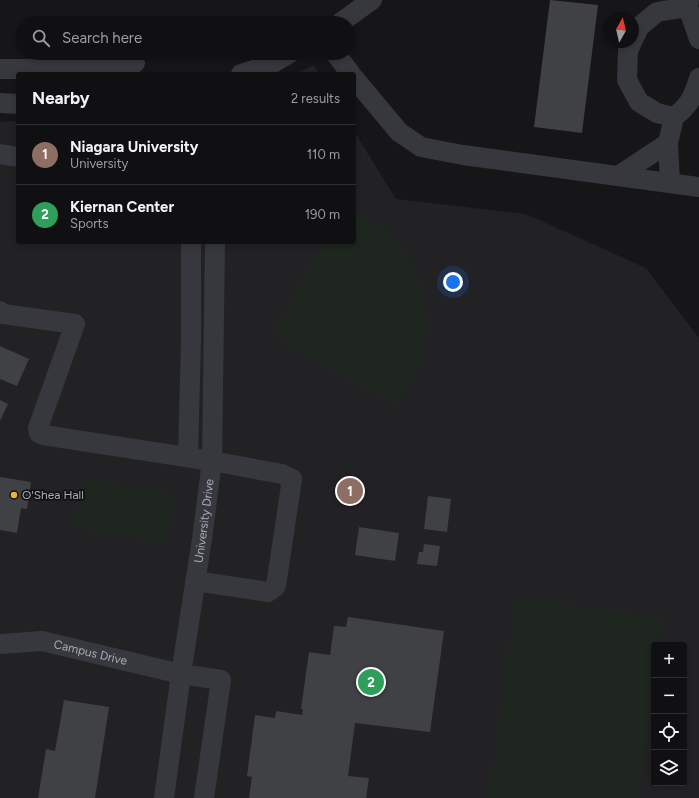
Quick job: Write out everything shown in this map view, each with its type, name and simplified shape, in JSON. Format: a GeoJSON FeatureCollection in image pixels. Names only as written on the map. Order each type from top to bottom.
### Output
{"type":"FeatureCollection","features":[{"type":"Feature","properties":{"kind":"street"},"geometry":{"type":"LineString","coordinates":[[350,16],[372,0]]}},
{"type":"Feature","properties":{"kind":"street"},"geometry":{"type":"LineString","coordinates":[[639,27],[657,12],[689,3],[699,39]]}},
{"type":"Feature","properties":{"kind":"street"},"geometry":{"type":"LineString","coordinates":[[630,48],[628,51],[627,80],[639,102],[657,113],[674,117]]}},
{"type":"Feature","properties":{"kind":"street"},"geometry":{"type":"LineString","coordinates":[[248,72],[270,65],[278,60]]}},
{"type":"Feature","properties":{"kind":"street"},"geometry":{"type":"LineString","coordinates":[[340,60],[349,72]]}},
{"type":"Feature","properties":{"kind":"street"},"geometry":{"type":"LineString","coordinates":[[0,69],[76,69],[123,67]]}},
{"type":"Feature","properties":{"kind":"street"},"geometry":{"type":"LineString","coordinates":[[670,182],[668,143],[674,117],[686,108],[697,86],[699,78]]}},
{"type":"Feature","properties":{"kind":"street"},"geometry":{"type":"LineString","coordinates":[[356,80],[399,132],[421,147],[463,155],[699,187]]}},
{"type":"Feature","properties":{"kind":"street"},"geometry":{"type":"LineString","coordinates":[[0,104],[16,104]]}},
{"type":"Feature","properties":{"kind":"street"},"geometry":{"type":"LineString","coordinates":[[618,176],[668,143]]}},
{"type":"Feature","properties":{"kind":"street"},"geometry":{"type":"LineString","coordinates":[[0,154],[16,157]]}},
{"type":"Feature","properties":{"kind":"street"},"geometry":{"type":"LineString","coordinates":[[188,457],[191,340],[191,244]]}},
{"type":"Feature","properties":{"kind":"street","name":"University Drive"},"geometry":{"type":"LineString","coordinates":[[164,798],[212,461],[215,244]]}},
{"type":"Feature","properties":{"kind":"street"},"geometry":{"type":"LineString","coordinates":[[191,262],[215,265]]}},
{"type":"Feature","properties":{"kind":"street"},"geometry":{"type":"LineString","coordinates":[[0,311],[3,314],[75,324],[38,428],[39,433],[43,435],[212,461],[282,474],[292,479],[276,586],[268,592],[195,582]]}},
{"type":"Feature","properties":{"kind":"street"},"geometry":{"type":"LineString","coordinates":[[191,340],[214,343]]}},
{"type":"Feature","properties":{"kind":"street","name":"Campus Drive"},"geometry":{"type":"LineString","coordinates":[[0,644],[42,641],[181,674],[220,680],[204,798]]}},
{"type":"Feature","properties":{"kind":"shaded area"},"geometry":{"type":"Polygon","coordinates":[[[314,65],[318,72],[300,72],[314,65]]]}},
{"type":"Feature","properties":{"kind":"shaded area"},"geometry":{"type":"Polygon","coordinates":[[[16,121],[16,244],[356,244],[356,134],[396,199],[526,214],[646,268],[699,338],[699,798],[0,798],[0,122],[16,121]]]}},
{"type":"Feature","properties":{"kind":"shaded area"},"geometry":{"type":"Polygon","coordinates":[[[356,215],[385,227],[415,266],[429,324],[419,369],[397,405],[288,347],[274,328],[324,244],[356,244],[356,215]]]}},
{"type":"Feature","properties":{"kind":"shaded area"},"geometry":{"type":"Polygon","coordinates":[[[82,479],[176,495],[167,544],[73,528],[82,479]]]}},
{"type":"Feature","properties":{"kind":"shaded area"},"geometry":{"type":"Polygon","coordinates":[[[516,598],[662,618],[658,642],[651,642],[651,700],[638,798],[489,798],[516,598]]]}},
{"type":"Feature","properties":{"kind":"building"},"geometry":{"type":"Polygon","coordinates":[[[550,0],[598,5],[582,133],[534,127],[550,0]]]}},
{"type":"Feature","properties":{"kind":"building"},"geometry":{"type":"Polygon","coordinates":[[[0,346],[29,359],[17,386],[0,379],[0,346]]]}},
{"type":"Feature","properties":{"kind":"building"},"geometry":{"type":"Polygon","coordinates":[[[0,400],[8,404],[0,421],[0,400]]]}},
{"type":"Feature","properties":{"kind":"building","name":"O'Shea Hall"},"geometry":{"type":"Polygon","coordinates":[[[0,477],[31,482],[27,509],[21,508],[17,533],[0,530],[0,477]]]}},
{"type":"Feature","properties":{"kind":"building"},"geometry":{"type":"Polygon","coordinates":[[[428,496],[451,499],[447,532],[424,529],[428,496]]]}},
{"type":"Feature","properties":{"kind":"building"},"geometry":{"type":"Polygon","coordinates":[[[359,527],[399,533],[395,561],[355,555],[359,527]]]}},
{"type":"Feature","properties":{"kind":"building"},"geometry":{"type":"Polygon","coordinates":[[[424,544],[440,546],[437,566],[417,564],[419,552],[423,552],[424,544]]]}},
{"type":"Feature","properties":{"kind":"building"},"geometry":{"type":"Polygon","coordinates":[[[348,617],[444,631],[430,732],[355,723],[348,776],[369,778],[366,798],[249,798],[252,777],[247,776],[255,715],[275,718],[276,711],[302,715],[303,709],[301,709],[309,652],[330,655],[334,626],[346,627],[348,617]]]}},
{"type":"Feature","properties":{"kind":"building"},"geometry":{"type":"Polygon","coordinates":[[[64,700],[109,707],[95,798],[38,798],[46,749],[55,751],[64,700]]]}},
{"type":"Feature","properties":{"kind":"place","name":"Niagara University"},"geometry":{"type":"Point","coordinates":[350,491]}},
{"type":"Feature","properties":{"kind":"place","name":"O'Shea Hall"},"geometry":{"type":"Point","coordinates":[14,495]}},
{"type":"Feature","properties":{"kind":"place","name":"Kiernan Center"},"geometry":{"type":"Point","coordinates":[371,682]}}]}
